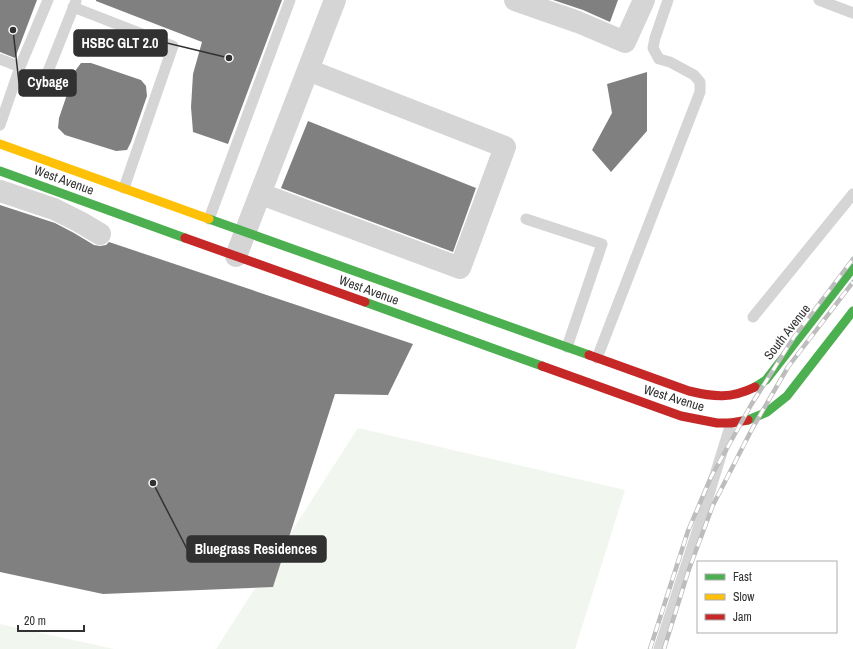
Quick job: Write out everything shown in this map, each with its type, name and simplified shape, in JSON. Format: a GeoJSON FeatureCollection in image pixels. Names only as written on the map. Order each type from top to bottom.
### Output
{"type":"FeatureCollection","features":[{"type":"Feature","properties":{"kind":"main road","name":"West Avenue"},"geometry":{"type":"LineString","coordinates":[[0,144],[689,391],[718,397],[730,396]]}},
{"type":"Feature","properties":{"kind":"main road","name":"West Avenue"},"geometry":{"type":"LineString","coordinates":[[0,171],[681,416],[717,423],[731,422]]}},
{"type":"Feature","properties":{"kind":"main road","name":"South Avenue"},"geometry":{"type":"LineString","coordinates":[[730,396],[744,393],[766,380],[853,268]]}},
{"type":"Feature","properties":{"kind":"main road"},"geometry":{"type":"LineString","coordinates":[[731,422],[755,418],[767,412],[787,396],[853,311]]}},
{"type":"Feature","properties":{"kind":"street"},"geometry":{"type":"LineString","coordinates":[[236,256],[335,0]]}},
{"type":"Feature","properties":{"kind":"street"},"geometry":{"type":"LineString","coordinates":[[515,0],[578,22],[625,42],[644,0]]}},
{"type":"Feature","properties":{"kind":"street"},"geometry":{"type":"LineString","coordinates":[[261,194],[460,268],[505,147],[308,70]]}},
{"type":"Feature","properties":{"kind":"street"},"geometry":{"type":"LineString","coordinates":[[0,191],[54,209],[100,234]]}},
{"type":"Feature","properties":{"kind":"lane"},"geometry":{"type":"LineString","coordinates":[[0,125],[20,67],[48,0]]}},
{"type":"Feature","properties":{"kind":"lane"},"geometry":{"type":"LineString","coordinates":[[209,219],[290,0]]}},
{"type":"Feature","properties":{"kind":"lane"},"geometry":{"type":"LineString","coordinates":[[597,358],[700,92],[700,82],[694,75],[670,62],[659,59],[652,48],[668,0]]}},
{"type":"Feature","properties":{"kind":"lane"},"geometry":{"type":"LineString","coordinates":[[819,0],[853,13]]}},
{"type":"Feature","properties":{"kind":"lane"},"geometry":{"type":"LineString","coordinates":[[47,74],[75,3],[173,46],[124,188]]}},
{"type":"Feature","properties":{"kind":"lane"},"geometry":{"type":"LineString","coordinates":[[0,59],[20,67]]}},
{"type":"Feature","properties":{"kind":"lane"},"geometry":{"type":"LineString","coordinates":[[753,317],[853,194]]}},
{"type":"Feature","properties":{"kind":"lane"},"geometry":{"type":"LineString","coordinates":[[526,219],[602,244],[567,347]]}},
{"type":"Feature","properties":{"kind":"lane"},"geometry":{"type":"LineString","coordinates":[[659,649],[731,422]]}},
{"type":"Feature","properties":{"kind":"shaded area"},"geometry":{"type":"Polygon","coordinates":[[[358,428],[625,490],[575,649],[216,649],[358,428]]]}},
{"type":"Feature","properties":{"kind":"shaded area"},"geometry":{"type":"Polygon","coordinates":[[[0,624],[114,649],[0,649],[0,624]]]}},
{"type":"Feature","properties":{"kind":"building"},"geometry":{"type":"Polygon","coordinates":[[[0,0],[37,0],[15,58],[0,52],[0,0]]]}},
{"type":"Feature","properties":{"kind":"building"},"geometry":{"type":"Polygon","coordinates":[[[96,0],[282,0],[228,144],[193,132],[191,107],[193,74],[202,42],[96,0]]]}},
{"type":"Feature","properties":{"kind":"building"},"geometry":{"type":"Polygon","coordinates":[[[553,0],[618,0],[610,22],[583,10],[553,0]]]}},
{"type":"Feature","properties":{"kind":"building"},"geometry":{"type":"Polygon","coordinates":[[[81,63],[91,63],[141,80],[146,86],[147,96],[127,150],[116,151],[65,135],[58,128],[59,118],[75,71],[81,63]]]}},
{"type":"Feature","properties":{"kind":"building"},"geometry":{"type":"Polygon","coordinates":[[[647,72],[647,131],[611,172],[592,150],[612,113],[607,84],[647,72]]]}},
{"type":"Feature","properties":{"kind":"building"},"geometry":{"type":"Polygon","coordinates":[[[308,121],[476,188],[453,252],[281,188],[308,121]]]}},
{"type":"Feature","properties":{"kind":"building"},"geometry":{"type":"Polygon","coordinates":[[[0,205],[55,223],[94,245],[106,245],[109,242],[413,344],[388,395],[335,394],[273,587],[103,594],[0,572],[0,205]]]}},
{"type":"Feature","properties":{"kind":"railway"},"geometry":{"type":"LineString","coordinates":[[650,649],[688,531],[711,477],[751,405],[794,337],[853,259]]}},
{"type":"Feature","properties":{"kind":"railway"},"geometry":{"type":"LineString","coordinates":[[664,649],[688,572],[713,505],[752,429],[788,367],[853,282]]}},
{"type":"Feature","properties":{"kind":"traffic: fast"},"geometry":{"type":"LineString","coordinates":[[0,171],[185,238]]}},
{"type":"Feature","properties":{"kind":"traffic: fast"},"geometry":{"type":"LineString","coordinates":[[209,219],[589,355]]}},
{"type":"Feature","properties":{"kind":"traffic: fast"},"geometry":{"type":"LineString","coordinates":[[755,387],[766,380],[853,268]]}},
{"type":"Feature","properties":{"kind":"traffic: fast"},"geometry":{"type":"LineString","coordinates":[[365,302],[542,366]]}},
{"type":"Feature","properties":{"kind":"traffic: fast"},"geometry":{"type":"LineString","coordinates":[[748,420],[767,412],[787,396],[853,311]]}},
{"type":"Feature","properties":{"kind":"traffic: slow"},"geometry":{"type":"LineString","coordinates":[[0,144],[209,219]]}},
{"type":"Feature","properties":{"kind":"traffic: jam"},"geometry":{"type":"LineString","coordinates":[[185,238],[365,302]]}},
{"type":"Feature","properties":{"kind":"traffic: jam"},"geometry":{"type":"LineString","coordinates":[[589,355],[698,393],[722,396],[738,394],[755,387]]}},
{"type":"Feature","properties":{"kind":"traffic: jam"},"geometry":{"type":"LineString","coordinates":[[542,366],[681,416],[717,423],[731,423],[748,420]]}},
{"type":"Feature","properties":{"kind":"place","name":"Cybage"},"geometry":{"type":"Point","coordinates":[13,30]}},
{"type":"Feature","properties":{"kind":"place","name":"HSBC GLT 2.0"},"geometry":{"type":"Point","coordinates":[229,58]}},
{"type":"Feature","properties":{"kind":"place","name":"Bluegrass Residences"},"geometry":{"type":"Point","coordinates":[153,483]}}]}
